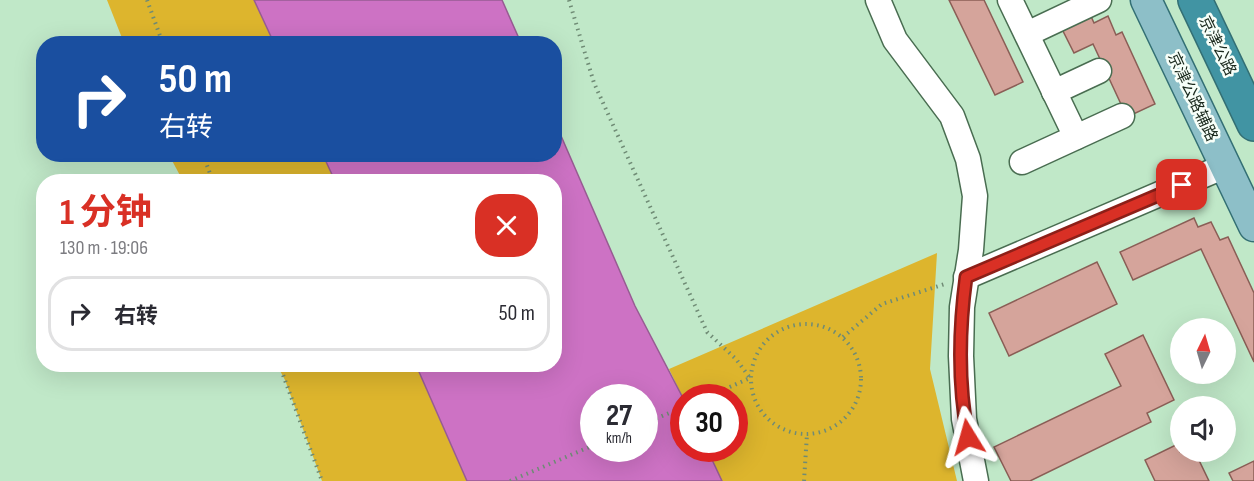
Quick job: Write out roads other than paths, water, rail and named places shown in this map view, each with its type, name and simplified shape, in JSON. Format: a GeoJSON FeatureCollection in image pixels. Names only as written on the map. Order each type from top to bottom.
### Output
{"type":"FeatureCollection","features":[{"type":"Feature","properties":{"kind":"highway","name":"京津公路"},"geometry":{"type":"LineString","coordinates":[[1195,0],[1254,124]]}},
{"type":"Feature","properties":{"kind":"main road","name":"京津公路辅路"},"geometry":{"type":"LineString","coordinates":[[1146,0],[1254,226]]}},
{"type":"Feature","properties":{"kind":"street"},"geometry":{"type":"LineString","coordinates":[[878,0],[895,40],[952,116],[968,159],[975,196],[971,250],[962,307],[961,356],[964,419],[976,481]]}},
{"type":"Feature","properties":{"kind":"street"},"geometry":{"type":"LineString","coordinates":[[1010,0],[1076,137]]}},
{"type":"Feature","properties":{"kind":"street"},"geometry":{"type":"LineString","coordinates":[[1027,34],[1099,0]]}},
{"type":"Feature","properties":{"kind":"street"},"geometry":{"type":"LineString","coordinates":[[1054,93],[1099,71]]}},
{"type":"Feature","properties":{"kind":"street"},"geometry":{"type":"LineString","coordinates":[[1022,162],[1122,116]]}},
{"type":"Feature","properties":{"kind":"street"},"geometry":{"type":"LineString","coordinates":[[966,277],[1225,166]]}}]}
